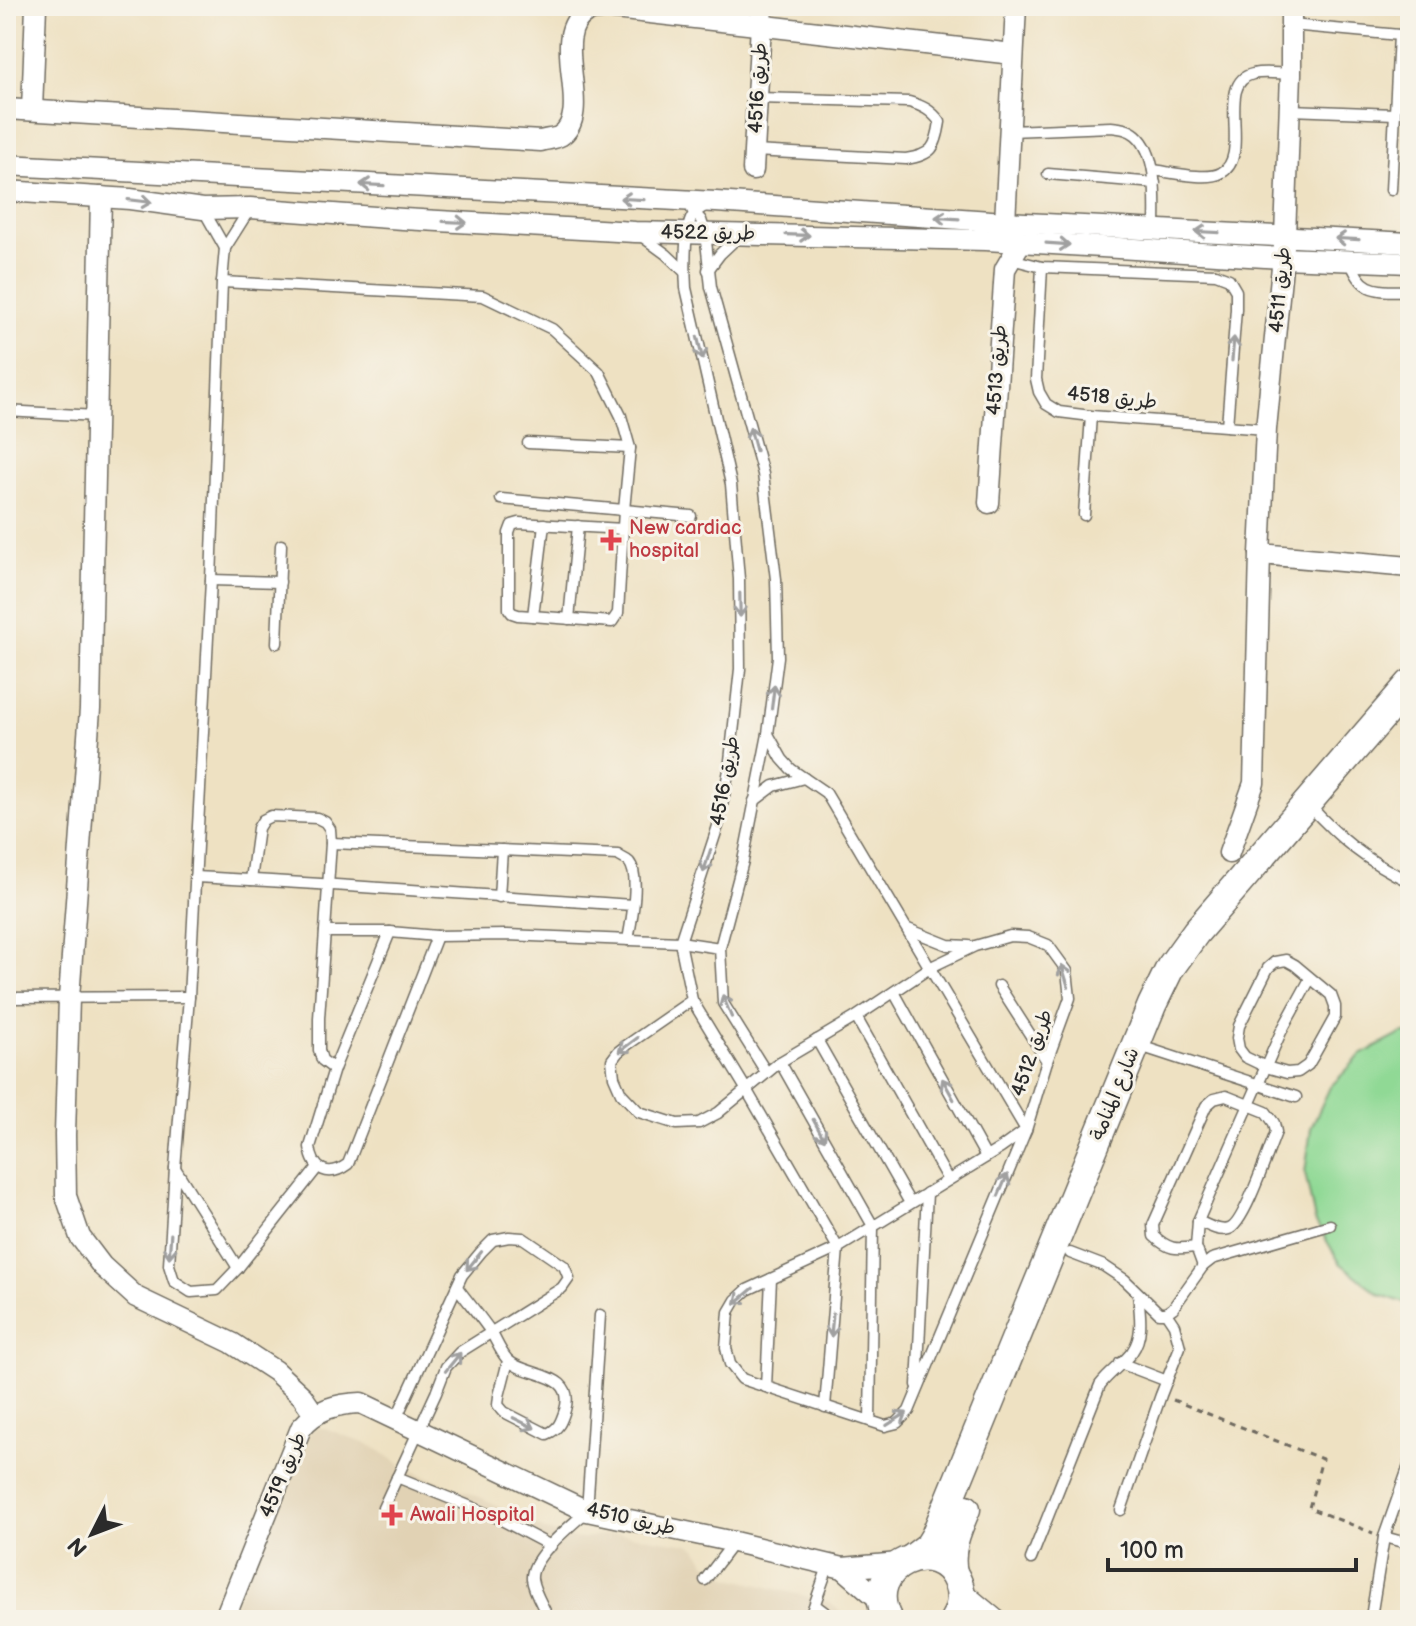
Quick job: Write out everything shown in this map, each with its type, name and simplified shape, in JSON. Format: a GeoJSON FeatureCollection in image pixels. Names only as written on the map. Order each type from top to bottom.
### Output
{"type":"FeatureCollection","features":[{"type":"Feature","properties":{"kind":"street"},"geometry":{"type":"LineString","coordinates":[[32,110],[36,6]]}},
{"type":"Feature","properties":{"kind":"street"},"geometry":{"type":"LineString","coordinates":[[1005,222],[1016,6]]}},
{"type":"Feature","properties":{"kind":"street"},"geometry":{"type":"LineString","coordinates":[[6,109],[541,141],[559,136],[570,125],[573,112],[570,48],[574,25],[588,12],[606,8],[762,16],[1013,54]]}},
{"type":"Feature","properties":{"kind":"street","name":"طريق 4511"},"geometry":{"type":"LineString","coordinates":[[1229,853],[1254,783],[1266,429],[1285,236],[1291,15]]}},
{"type":"Feature","properties":{"kind":"street","name":"طريق 4516"},"geometry":{"type":"LineString","coordinates":[[754,160],[762,16]]}},
{"type":"Feature","properties":{"kind":"street","name":"طريق 4522"},"geometry":{"type":"LineString","coordinates":[[6,165],[716,202],[1005,222],[1410,243]]}},
{"type":"Feature","properties":{"kind":"street","name":"طريق 4522"},"geometry":{"type":"LineString","coordinates":[[6,191],[130,199],[203,209],[250,208],[635,232],[986,240],[1012,257],[1283,258],[1410,263]]}},
{"type":"Feature","properties":{"kind":"street"},"geometry":{"type":"LineString","coordinates":[[101,197],[90,709],[69,998],[66,1196],[80,1237],[102,1266],[136,1297],[232,1343],[275,1371],[302,1396],[315,1415]]}},
{"type":"Feature","properties":{"kind":"street"},"geometry":{"type":"LineString","coordinates":[[986,240],[1012,257]]}},
{"type":"Feature","properties":{"kind":"street","name":"طريق 4513"},"geometry":{"type":"LineString","coordinates":[[989,503],[1012,257]]}},
{"type":"Feature","properties":{"kind":"street"},"geometry":{"type":"LineString","coordinates":[[1260,554],[1410,567]]}},
{"type":"Feature","properties":{"kind":"street","name":"شارع المنامة"},"geometry":{"type":"LineString","coordinates":[[884,1611],[882,1587],[888,1574],[929,1546],[935,1536],[1144,1048],[1204,947],[1410,684]]}},
{"type":"Feature","properties":{"kind":"street","name":"شارع المنامة"},"geometry":{"type":"LineString","coordinates":[[1313,810],[1410,713]]}},
{"type":"Feature","properties":{"kind":"street","name":"شارع المنامة"},"geometry":{"type":"LineString","coordinates":[[954,1620],[961,1603],[951,1562],[955,1535],[1070,1253],[1144,1048]]}},
{"type":"Feature","properties":{"kind":"street","name":"طريق 4519"},"geometry":{"type":"LineString","coordinates":[[224,1620],[301,1428],[324,1409],[361,1403],[418,1431]]}},
{"type":"Feature","properties":{"kind":"street","name":"طريق 4510"},"geometry":{"type":"LineString","coordinates":[[418,1431],[587,1511],[836,1566],[884,1611]]}},
{"type":"Feature","properties":{"kind":"street"},"geometry":{"type":"LineString","coordinates":[[836,1566],[928,1558],[942,1563],[972,1602],[996,1620]]}},
{"type":"Feature","properties":{"kind":"lane","name":"طريق 4511"},"geometry":{"type":"LineString","coordinates":[[1291,15],[1405,35],[1395,114],[1391,190]]}},
{"type":"Feature","properties":{"kind":"lane"},"geometry":{"type":"LineString","coordinates":[[1153,170],[1208,176],[1220,174],[1230,167],[1234,156],[1234,101],[1236,89],[1243,79],[1251,74],[1291,74]]}},
{"type":"Feature","properties":{"kind":"lane"},"geometry":{"type":"LineString","coordinates":[[754,160],[922,157],[933,149],[940,122],[923,106],[909,102],[757,98]]}},
{"type":"Feature","properties":{"kind":"lane"},"geometry":{"type":"LineString","coordinates":[[1290,110],[1395,114]]}},
{"type":"Feature","properties":{"kind":"lane"},"geometry":{"type":"LineString","coordinates":[[1010,131],[1127,129],[1145,147],[1153,170],[1155,230]]}},
{"type":"Feature","properties":{"kind":"lane"},"geometry":{"type":"LineString","coordinates":[[1048,174],[1155,183]]}},
{"type":"Feature","properties":{"kind":"lane"},"geometry":{"type":"LineString","coordinates":[[674,201],[696,212],[716,202]]}},
{"type":"Feature","properties":{"kind":"lane"},"geometry":{"type":"LineString","coordinates":[[250,208],[225,248],[222,282],[211,580],[189,997],[169,1265],[174,1281],[191,1292],[217,1290],[318,1167]]}},
{"type":"Feature","properties":{"kind":"lane"},"geometry":{"type":"LineString","coordinates":[[203,209],[225,248]]}},
{"type":"Feature","properties":{"kind":"lane","name":"طريق 4516"},"geometry":{"type":"LineString","coordinates":[[766,1072],[723,1003],[720,948],[743,861],[768,734],[778,657],[776,579],[763,474],[697,232],[688,226],[696,212],[701,220],[697,232],[685,272],[686,288],[731,484],[739,579],[740,669],[729,770],[718,826],[680,942],[692,1000],[838,1248]]}},
{"type":"Feature","properties":{"kind":"lane"},"geometry":{"type":"LineString","coordinates":[[635,232],[685,272]]}},
{"type":"Feature","properties":{"kind":"lane"},"geometry":{"type":"LineString","coordinates":[[708,270],[729,244],[743,233]]}},
{"type":"Feature","properties":{"kind":"lane"},"geometry":{"type":"LineString","coordinates":[[1012,257],[1042,267],[1216,274],[1229,279],[1236,291],[1236,309],[1227,426]]}},
{"type":"Feature","properties":{"kind":"lane"},"geometry":{"type":"LineString","coordinates":[[1350,260],[1356,278],[1376,290],[1410,291]]}},
{"type":"Feature","properties":{"kind":"lane","name":"طريق 4518"},"geometry":{"type":"LineString","coordinates":[[1042,267],[1036,379],[1046,404],[1059,412],[1091,416],[1266,429]]}},
{"type":"Feature","properties":{"kind":"lane"},"geometry":{"type":"LineString","coordinates":[[222,282],[483,296],[552,329],[599,372],[621,416],[630,448],[616,618],[612,622],[533,616],[512,613],[509,609],[509,533],[512,525],[623,529]]}},
{"type":"Feature","properties":{"kind":"lane"},"geometry":{"type":"LineString","coordinates":[[6,411],[96,416]]}},
{"type":"Feature","properties":{"kind":"lane"},"geometry":{"type":"LineString","coordinates":[[1084,515],[1091,416]]}},
{"type":"Feature","properties":{"kind":"lane"},"geometry":{"type":"LineString","coordinates":[[528,443],[630,448]]}},
{"type":"Feature","properties":{"kind":"lane"},"geometry":{"type":"LineString","coordinates":[[501,499],[691,516]]}},
{"type":"Feature","properties":{"kind":"lane"},"geometry":{"type":"LineString","coordinates":[[533,616],[544,524]]}},
{"type":"Feature","properties":{"kind":"lane"},"geometry":{"type":"LineString","coordinates":[[569,619],[578,526]]}},
{"type":"Feature","properties":{"kind":"lane"},"geometry":{"type":"LineString","coordinates":[[277,643],[281,545]]}},
{"type":"Feature","properties":{"kind":"lane"},"geometry":{"type":"LineString","coordinates":[[211,580],[280,582]]}},
{"type":"Feature","properties":{"kind":"lane"},"geometry":{"type":"LineString","coordinates":[[768,734],[782,759],[826,793],[1026,1130],[909,1411],[897,1423],[885,1426],[870,1421],[873,1226],[780,1062]]}},
{"type":"Feature","properties":{"kind":"lane"},"geometry":{"type":"LineString","coordinates":[[754,801],[774,786],[804,778]]}},
{"type":"Feature","properties":{"kind":"lane"},"geometry":{"type":"LineString","coordinates":[[1313,810],[1352,849],[1410,882]]}},
{"type":"Feature","properties":{"kind":"lane"},"geometry":{"type":"LineString","coordinates":[[251,880],[258,828],[263,820],[271,816],[317,818],[330,829],[319,1050],[322,1060],[334,1069]]}},
{"type":"Feature","properties":{"kind":"lane"},"geometry":{"type":"LineString","coordinates":[[331,843],[618,855],[629,862],[634,873],[628,940]]}},
{"type":"Feature","properties":{"kind":"lane"},"geometry":{"type":"LineString","coordinates":[[499,897],[502,850]]}},
{"type":"Feature","properties":{"kind":"lane"},"geometry":{"type":"LineString","coordinates":[[195,877],[633,905]]}},
{"type":"Feature","properties":{"kind":"lane"},"geometry":{"type":"LineString","coordinates":[[907,929],[948,945],[975,946]]}},
{"type":"Feature","properties":{"kind":"lane"},"geometry":{"type":"LineString","coordinates":[[325,932],[680,942],[720,948]]}},
{"type":"Feature","properties":{"kind":"lane"},"geometry":{"type":"LineString","coordinates":[[390,932],[334,1069],[310,1147],[311,1158],[318,1167],[328,1172],[339,1171],[348,1164],[437,936]]}},
{"type":"Feature","properties":{"kind":"lane","name":"طريق 4512"},"geometry":{"type":"LineString","coordinates":[[746,1089],[780,1062],[931,967],[975,946],[1010,936],[1028,937],[1048,945],[1067,971],[1070,998],[1026,1130],[838,1248],[747,1290],[729,1312],[726,1348],[730,1364],[742,1379],[870,1421]]}},
{"type":"Feature","properties":{"kind":"lane"},"geometry":{"type":"LineString","coordinates":[[1286,960],[1331,995],[1335,1017],[1308,1065],[1298,1072],[1287,1073],[1266,1067],[1245,1057],[1239,1049],[1239,1026],[1268,968],[1275,962],[1286,960]]}},
{"type":"Feature","properties":{"kind":"lane"},"geometry":{"type":"LineString","coordinates":[[1203,1266],[1196,1247],[1198,1221],[1281,1032],[1310,979]]}},
{"type":"Feature","properties":{"kind":"lane"},"geometry":{"type":"LineString","coordinates":[[999,986],[1047,1061]]}},
{"type":"Feature","properties":{"kind":"lane"},"geometry":{"type":"LineString","coordinates":[[894,992],[986,1157]]}},
{"type":"Feature","properties":{"kind":"lane"},"geometry":{"type":"LineString","coordinates":[[6,998],[189,997]]}},
{"type":"Feature","properties":{"kind":"lane"},"geometry":{"type":"LineString","coordinates":[[692,1000],[618,1052],[612,1060],[614,1077],[621,1093],[639,1112],[677,1124],[699,1123],[718,1113],[746,1089]]}},
{"type":"Feature","properties":{"kind":"lane"},"geometry":{"type":"LineString","coordinates":[[856,1017],[948,1180]]}},
{"type":"Feature","properties":{"kind":"lane"},"geometry":{"type":"LineString","coordinates":[[817,1040],[910,1203]]}},
{"type":"Feature","properties":{"kind":"lane"},"geometry":{"type":"LineString","coordinates":[[1144,1048],[1296,1097]]}},
{"type":"Feature","properties":{"kind":"lane"},"geometry":{"type":"LineString","coordinates":[[1196,1247],[1176,1250],[1163,1244],[1154,1236],[1153,1225],[1206,1106],[1214,1099],[1226,1096],[1266,1112],[1276,1132],[1236,1225],[1227,1230],[1216,1229],[1198,1221]]}},
{"type":"Feature","properties":{"kind":"lane"},"geometry":{"type":"LineString","coordinates":[[175,1168],[238,1268]]}},
{"type":"Feature","properties":{"kind":"lane"},"geometry":{"type":"LineString","coordinates":[[916,1395],[927,1193]]}},
{"type":"Feature","properties":{"kind":"lane"},"geometry":{"type":"LineString","coordinates":[[1070,1253],[1104,1266],[1159,1313],[1166,1313],[1212,1259],[1330,1225]]}},
{"type":"Feature","properties":{"kind":"lane"},"geometry":{"type":"LineString","coordinates":[[383,1508],[446,1367],[460,1352],[562,1288],[569,1278],[564,1266],[523,1238],[493,1240],[462,1275],[395,1421]]}},
{"type":"Feature","properties":{"kind":"lane"},"geometry":{"type":"LineString","coordinates":[[825,1407],[838,1248]]}},
{"type":"Feature","properties":{"kind":"lane"},"geometry":{"type":"LineString","coordinates":[[766,1387],[771,1279]]}},
{"type":"Feature","properties":{"kind":"lane"},"geometry":{"type":"LineString","coordinates":[[457,1287],[508,1361],[554,1380],[565,1391],[567,1401],[556,1430],[547,1434],[504,1412],[498,1405],[508,1361]]}},
{"type":"Feature","properties":{"kind":"lane"},"geometry":{"type":"LineString","coordinates":[[1031,1559],[1100,1385],[1132,1351],[1138,1338],[1141,1320],[1138,1293]]}},
{"type":"Feature","properties":{"kind":"lane"},"geometry":{"type":"LineString","coordinates":[[1121,1510],[1180,1347],[1174,1325],[1166,1313]]}},
{"type":"Feature","properties":{"kind":"lane"},"geometry":{"type":"LineString","coordinates":[[549,1620],[531,1575],[534,1563],[587,1511],[600,1315]]}},
{"type":"Feature","properties":{"kind":"lane"},"geometry":{"type":"LineString","coordinates":[[1120,1363],[1167,1381]]}},
{"type":"Feature","properties":{"kind":"lane"},"geometry":{"type":"LineString","coordinates":[[1377,1620],[1372,1611],[1384,1537],[1410,1463]]}},
{"type":"Feature","properties":{"kind":"lane"},"geometry":{"type":"LineString","coordinates":[[397,1477],[496,1517],[551,1546]]}},
{"type":"Feature","properties":{"kind":"lane"},"geometry":{"type":"LineString","coordinates":[[1384,1537],[1410,1544]]}},
{"type":"Feature","properties":{"kind":"lane"},"geometry":{"type":"LineString","coordinates":[[705,1580],[734,1542]]}},
{"type":"Feature","properties":{"kind":"lane"},"geometry":{"type":"LineString","coordinates":[[809,1620],[836,1566]]}},
{"type":"Feature","properties":{"kind":"lane"},"geometry":{"type":"LineString","coordinates":[[815,1605],[835,1620]]}},
{"type":"Feature","properties":{"kind":"path"},"geometry":{"type":"LineString","coordinates":[[1161,1395],[1322,1459],[1309,1508],[1384,1537]]}},
{"type":"Feature","properties":{"kind":"shaded area","name":"Awali Hospital"},"geometry":{"type":"Polygon","coordinates":[[[325,1428],[374,1447],[407,1469],[482,1498],[546,1531],[578,1539],[616,1533],[688,1544],[697,1548],[705,1562],[730,1578],[830,1602],[846,1620],[228,1620],[309,1433],[325,1428]]]}},
{"type":"Feature","properties":{"kind":"green space"},"geometry":{"type":"Polygon","coordinates":[[[1410,1032],[1410,1305],[1379,1294],[1340,1263],[1315,1221],[1305,1173],[1311,1128],[1330,1087],[1361,1055],[1410,1032]]]}},
{"type":"Feature","properties":{"kind":"place","name":"New cardiac hospital"},"geometry":{"type":"Point","coordinates":[611,540]}},
{"type":"Feature","properties":{"kind":"place","name":"Awali Hospital"},"geometry":{"type":"Point","coordinates":[392,1515]}}]}
